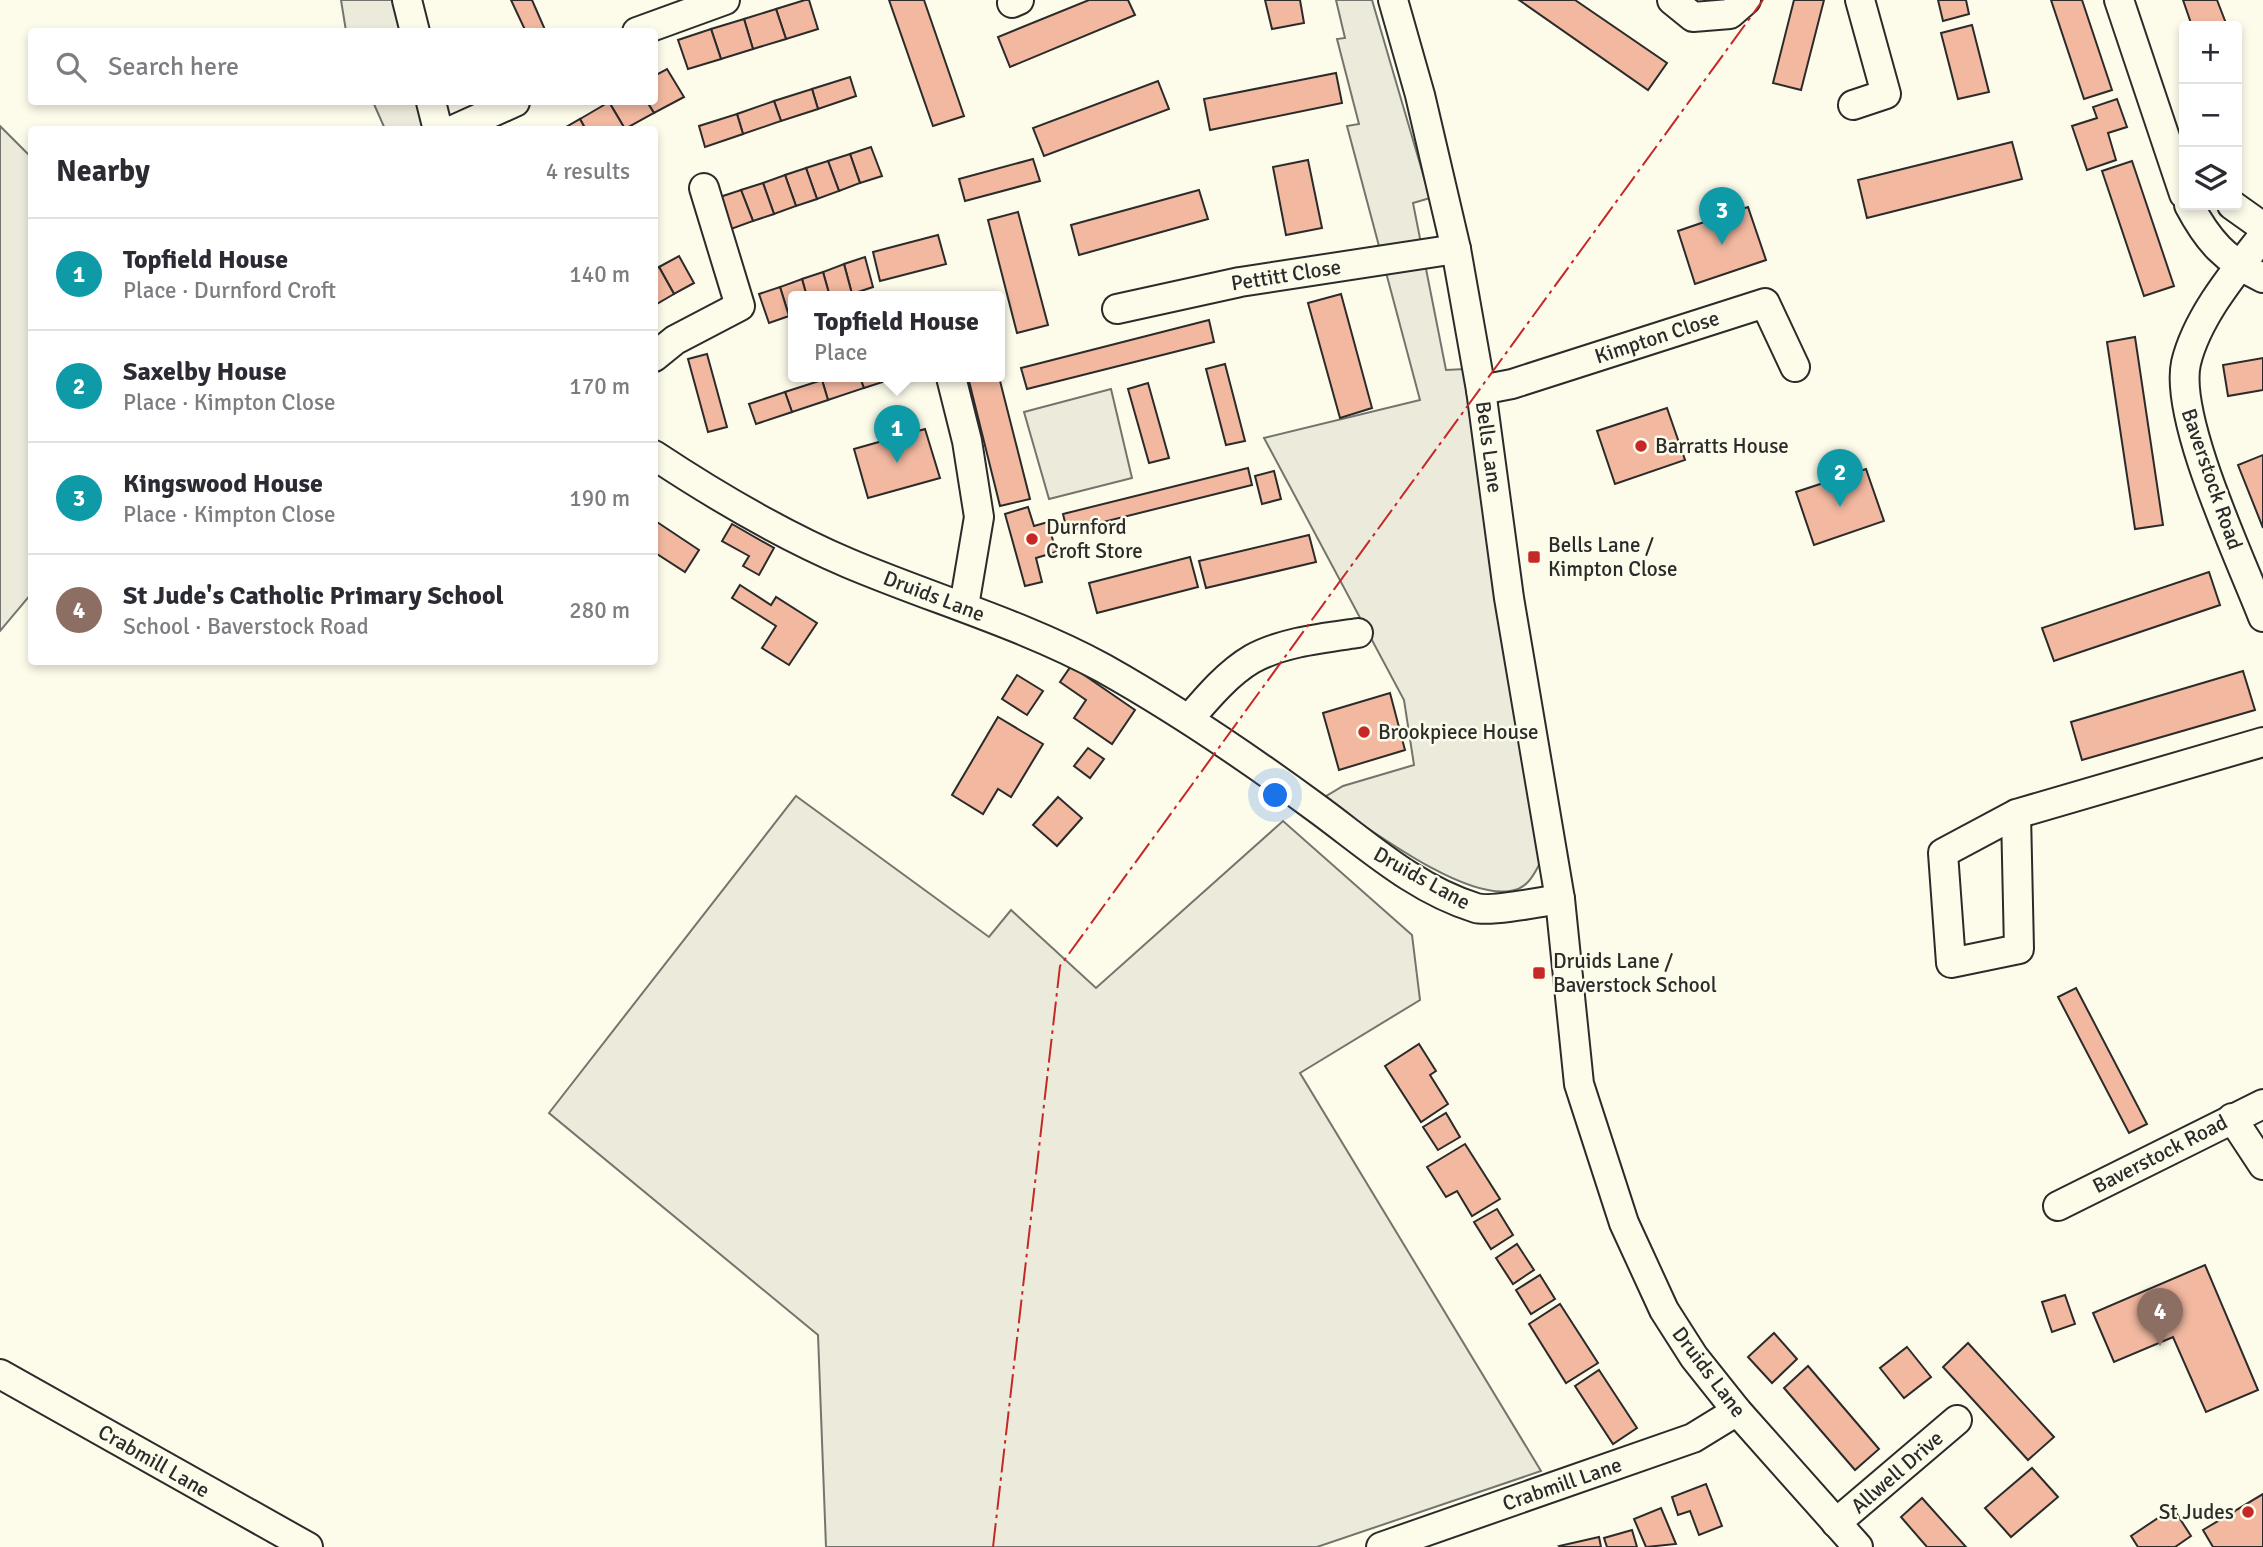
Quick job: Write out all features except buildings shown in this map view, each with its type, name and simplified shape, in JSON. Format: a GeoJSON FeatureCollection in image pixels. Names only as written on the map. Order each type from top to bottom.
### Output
{"type":"FeatureCollection","features":[{"type":"Feature","properties":{"kind":"street"},"geometry":{"type":"LineString","coordinates":[[407,0],[414,28]]}},
{"type":"Feature","properties":{"kind":"street"},"geometry":{"type":"LineString","coordinates":[[648,28],[725,0]]}},
{"type":"Feature","properties":{"kind":"street","name":"Bells Lane"},"geometry":{"type":"LineString","coordinates":[[1393,0],[1420,95],[1456,249],[1481,390],[1509,598],[1560,900]]}},
{"type":"Feature","properties":{"kind":"street"},"geometry":{"type":"LineString","coordinates":[[1672,0],[1693,17],[1730,14],[1746,0]]}},
{"type":"Feature","properties":{"kind":"street"},"geometry":{"type":"LineString","coordinates":[[1853,104],[1886,94],[1860,0]]}},
{"type":"Feature","properties":{"kind":"street"},"geometry":{"type":"LineString","coordinates":[[2119,0],[2135,55],[2159,114],[2179,178]]}},
{"type":"Feature","properties":{"kind":"street"},"geometry":{"type":"LineString","coordinates":[[432,105],[437,126]]}},
{"type":"Feature","properties":{"kind":"street"},"geometry":{"type":"LineString","coordinates":[[462,126],[508,105]]}},
{"type":"Feature","properties":{"kind":"street"},"geometry":{"type":"LineString","coordinates":[[2159,114],[2183,147]]}},
{"type":"Feature","properties":{"kind":"street"},"geometry":{"type":"LineString","coordinates":[[658,354],[675,340],[740,306],[704,188]]}},
{"type":"Feature","properties":{"kind":"street"},"geometry":{"type":"LineString","coordinates":[[2192,210],[2206,237],[2251,272]]}},
{"type":"Feature","properties":{"kind":"street"},"geometry":{"type":"LineString","coordinates":[[2239,210],[2263,227]]}},
{"type":"Feature","properties":{"kind":"street","name":"Baverstock Road"},"geometry":{"type":"LineString","coordinates":[[2263,236],[2251,272],[2195,335],[2186,365],[2183,394],[2192,430],[2263,617]]}},
{"type":"Feature","properties":{"kind":"street","name":"Pettitt Close"},"geometry":{"type":"LineString","coordinates":[[1117,309],[1240,282],[1456,249]]}},
{"type":"Feature","properties":{"kind":"street","name":"Kimpton Close"},"geometry":{"type":"LineString","coordinates":[[1481,390],[1512,384],[1765,303],[1795,367]]}},
{"type":"Feature","properties":{"kind":"street"},"geometry":{"type":"LineString","coordinates":[[952,382],[967,442],[979,517],[964,607]]}},
{"type":"Feature","properties":{"kind":"street","name":"Druids Lane"},"geometry":{"type":"LineString","coordinates":[[658,457],[783,533],[850,564],[964,607],[1101,667],[1189,719],[1316,807],[1388,864],[1434,890],[1478,909],[1560,900],[1579,1084],[1624,1223],[1664,1310],[1694,1357],[1737,1411],[1858,1547]]}},
{"type":"Feature","properties":{"kind":"street"},"geometry":{"type":"LineString","coordinates":[[1189,719],[1210,694],[1252,659],[1302,642],[1358,633]]}},
{"type":"Feature","properties":{"kind":"street"},"geometry":{"type":"LineString","coordinates":[[2016,814],[2019,949],[1951,963],[1944,853],[2016,814],[2263,742]]}},
{"type":"Feature","properties":{"kind":"street","name":"Baverstock Road"},"geometry":{"type":"LineString","coordinates":[[2058,1206],[2263,1104]]}},
{"type":"Feature","properties":{"kind":"street"},"geometry":{"type":"LineString","coordinates":[[2232,1118],[2263,1165]]}},
{"type":"Feature","properties":{"kind":"street","name":"Crabmill Lane"},"geometry":{"type":"LineString","coordinates":[[0,1374],[308,1547]]}},
{"type":"Feature","properties":{"kind":"street","name":"Crabmill Lane"},"geometry":{"type":"LineString","coordinates":[[1381,1547],[1693,1438],[1737,1411]]}},
{"type":"Feature","properties":{"kind":"street","name":"Allwell Drive"},"geometry":{"type":"LineString","coordinates":[[1836,1523],[1957,1420]]}},
{"type":"Feature","properties":{"kind":"shaded area"},"geometry":{"type":"Polygon","coordinates":[[[341,0],[395,0],[401,28],[346,28],[341,0]]]}},
{"type":"Feature","properties":{"kind":"shaded area"},"geometry":{"type":"Polygon","coordinates":[[[1336,0],[1372,0],[1430,198],[1413,203],[1446,370],[1465,369],[1540,863],[1525,885],[1516,890],[1489,890],[1466,884],[1440,872],[1387,841],[1323,798],[1343,786],[1414,765],[1404,700],[1264,438],[1420,400],[1347,126],[1359,124],[1337,39],[1345,38],[1336,0]]]}},
{"type":"Feature","properties":{"kind":"shaded area"},"geometry":{"type":"Polygon","coordinates":[[[374,105],[418,105],[423,126],[384,126],[374,105]]]}},
{"type":"Feature","properties":{"kind":"shaded area"},"geometry":{"type":"Polygon","coordinates":[[[0,126],[28,154],[28,598],[0,631],[0,126]]]}},
{"type":"Feature","properties":{"kind":"shaded area"},"geometry":{"type":"Polygon","coordinates":[[[1111,389],[1132,478],[1049,499],[1024,412],[1111,389]]]}},
{"type":"Feature","properties":{"kind":"shaded area"},"geometry":{"type":"Polygon","coordinates":[[[796,796],[989,937],[1011,910],[1096,988],[1283,821],[1412,935],[1420,1000],[1300,1073],[1541,1471],[1317,1547],[826,1547],[818,1335],[549,1113],[796,796]]]}},
{"type":"Feature","properties":{"kind":"power"},"geometry":{"type":"LineString","coordinates":[[993,1547],[1060,966],[1763,0]]}},
{"type":"Feature","properties":{"kind":"place","name":"Kingswood House"},"geometry":{"type":"Point","coordinates":[1722,245]}},
{"type":"Feature","properties":{"kind":"place","name":"Barratts House"},"geometry":{"type":"Point","coordinates":[1641,446]}},
{"type":"Feature","properties":{"kind":"place","name":"Topfield House"},"geometry":{"type":"Point","coordinates":[897,463]}},
{"type":"Feature","properties":{"kind":"place","name":"Saxelby House"},"geometry":{"type":"Point","coordinates":[1840,507]}},
{"type":"Feature","properties":{"kind":"place","name":"Durnford Croft Store"},"geometry":{"type":"Point","coordinates":[1032,539]}},
{"type":"Feature","properties":{"kind":"place","name":"Bells Lane / Kimpton Close"},"geometry":{"type":"Point","coordinates":[1534,557]}},
{"type":"Feature","properties":{"kind":"place","name":"Brookpiece House"},"geometry":{"type":"Point","coordinates":[1364,732]}},
{"type":"Feature","properties":{"kind":"place","name":"Druids Lane / Baverstock School"},"geometry":{"type":"Point","coordinates":[1539,973]}},
{"type":"Feature","properties":{"kind":"place","name":"St Jude's Catholic Primary School"},"geometry":{"type":"Point","coordinates":[2160,1346]}},
{"type":"Feature","properties":{"kind":"place","name":"St Judes"},"geometry":{"type":"Point","coordinates":[2248,1512]}}]}
